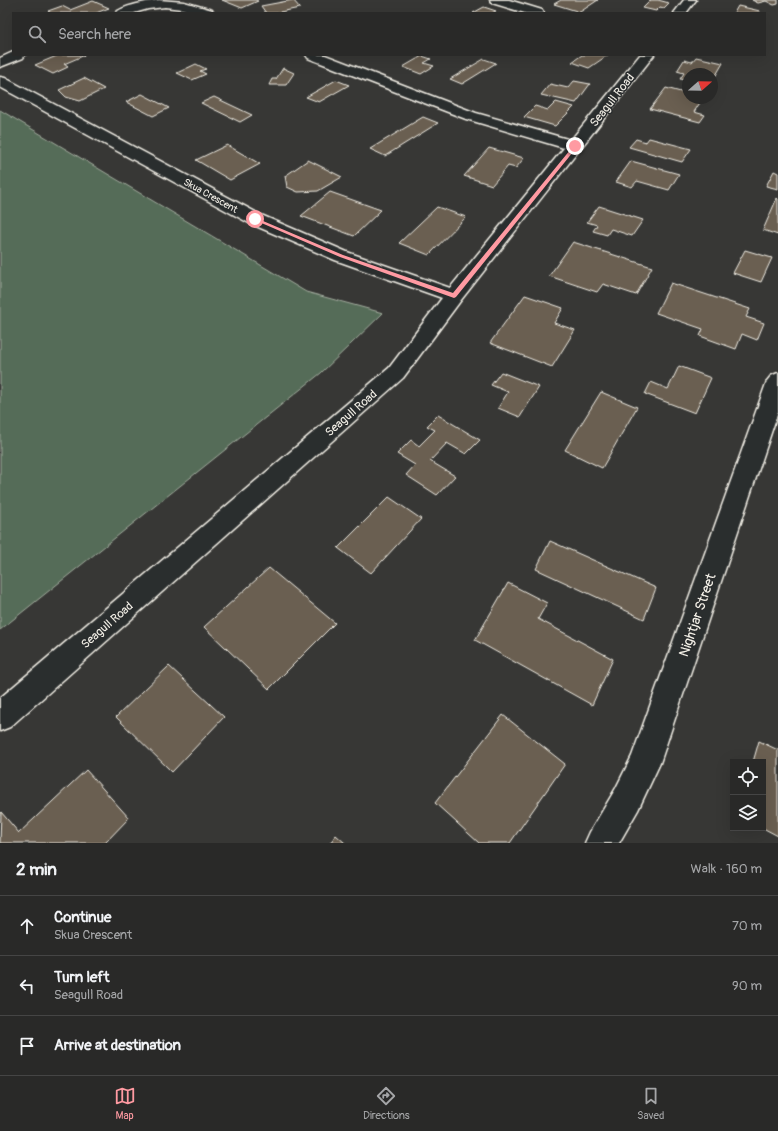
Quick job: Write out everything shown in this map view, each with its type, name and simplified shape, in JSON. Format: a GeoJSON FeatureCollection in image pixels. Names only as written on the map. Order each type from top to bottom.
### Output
{"type":"FeatureCollection","features":[{"type":"Feature","properties":{"kind":"street"},"geometry":{"type":"LineString","coordinates":[[124,12],[146,3],[163,0],[180,2],[205,12]]}},
{"type":"Feature","properties":{"kind":"street"},"geometry":{"type":"LineString","coordinates":[[496,0],[535,12]]}},
{"type":"Feature","properties":{"kind":"street"},"geometry":{"type":"LineString","coordinates":[[681,12],[690,0]]}},
{"type":"Feature","properties":{"kind":"street"},"geometry":{"type":"LineString","coordinates":[[0,63],[16,56]]}},
{"type":"Feature","properties":{"kind":"street"},"geometry":{"type":"LineString","coordinates":[[317,56],[470,116],[575,146]]}},
{"type":"Feature","properties":{"kind":"street","name":"Seagull Road"},"geometry":{"type":"LineString","coordinates":[[0,717],[386,382],[400,368],[454,296],[646,56]]}},
{"type":"Feature","properties":{"kind":"street","name":"Skua Crescent"},"geometry":{"type":"LineString","coordinates":[[0,81],[255,219],[341,256],[454,296]]}},
{"type":"Feature","properties":{"kind":"street","name":"Nightjar Street"},"geometry":{"type":"LineString","coordinates":[[601,843],[627,799],[645,763],[778,380]]}},
{"type":"Feature","properties":{"kind":"green space"},"geometry":{"type":"Polygon","coordinates":[[[0,110],[306,292],[383,313],[321,373],[0,630],[0,110]]]}},
{"type":"Feature","properties":{"kind":"building"},"geometry":{"type":"Polygon","coordinates":[[[222,0],[256,0],[258,1],[242,8],[222,0]]]}},
{"type":"Feature","properties":{"kind":"building"},"geometry":{"type":"Polygon","coordinates":[[[293,0],[300,8],[280,12],[265,12],[261,6],[293,0]]]}},
{"type":"Feature","properties":{"kind":"building"},"geometry":{"type":"Polygon","coordinates":[[[561,0],[598,0],[580,12],[554,4],[561,0]]]}},
{"type":"Feature","properties":{"kind":"building"},"geometry":{"type":"Polygon","coordinates":[[[651,0],[669,3],[664,8],[660,7],[656,11],[643,8],[651,0]]]}},
{"type":"Feature","properties":{"kind":"building"},"geometry":{"type":"Polygon","coordinates":[[[752,0],[778,0],[778,4],[774,5],[766,1],[758,3],[752,0]]]}},
{"type":"Feature","properties":{"kind":"building"},"geometry":{"type":"Polygon","coordinates":[[[93,1],[109,8],[99,12],[48,11],[62,6],[70,10],[93,1]]]}},
{"type":"Feature","properties":{"kind":"building"},"geometry":{"type":"Polygon","coordinates":[[[738,6],[760,11],[760,12],[735,12],[738,6]]]}},
{"type":"Feature","properties":{"kind":"building"},"geometry":{"type":"Polygon","coordinates":[[[484,7],[496,11],[494,12],[475,12],[484,7]]]}},
{"type":"Feature","properties":{"kind":"building"},"geometry":{"type":"Polygon","coordinates":[[[57,56],[83,56],[64,64],[68,67],[53,74],[35,65],[57,56]]]}},
{"type":"Feature","properties":{"kind":"building"},"geometry":{"type":"Polygon","coordinates":[[[422,56],[431,59],[424,63],[434,66],[421,74],[403,67],[422,56]]]}},
{"type":"Feature","properties":{"kind":"building"},"geometry":{"type":"Polygon","coordinates":[[[581,56],[607,56],[589,68],[572,62],[581,56]]]}},
{"type":"Feature","properties":{"kind":"building"},"geometry":{"type":"Polygon","coordinates":[[[696,57],[723,63],[718,72],[718,68],[682,68],[682,72],[677,71],[684,60],[692,62],[696,57]]]}},
{"type":"Feature","properties":{"kind":"building"},"geometry":{"type":"Polygon","coordinates":[[[484,59],[496,63],[462,84],[450,79],[484,59]]]}},
{"type":"Feature","properties":{"kind":"building"},"geometry":{"type":"Polygon","coordinates":[[[196,64],[206,69],[200,71],[206,74],[192,80],[177,73],[196,64]]]}},
{"type":"Feature","properties":{"kind":"building"},"geometry":{"type":"Polygon","coordinates":[[[283,68],[294,73],[286,85],[269,85],[272,79],[276,79],[283,68]]]}},
{"type":"Feature","properties":{"kind":"building"},"geometry":{"type":"Polygon","coordinates":[[[84,78],[104,89],[80,101],[66,97],[59,90],[84,78]]]}},
{"type":"Feature","properties":{"kind":"building"},"geometry":{"type":"Polygon","coordinates":[[[336,80],[349,85],[319,102],[306,97],[336,80]]]}},
{"type":"Feature","properties":{"kind":"building"},"geometry":{"type":"Polygon","coordinates":[[[574,81],[590,84],[576,103],[541,95],[550,84],[568,88],[574,81]]]}},
{"type":"Feature","properties":{"kind":"building"},"geometry":{"type":"Polygon","coordinates":[[[666,88],[682,92],[682,104],[699,104],[694,112],[705,115],[700,122],[650,109],[666,88]]]}},
{"type":"Feature","properties":{"kind":"building"},"geometry":{"type":"Polygon","coordinates":[[[142,94],[169,108],[153,116],[126,102],[142,94]]]}},
{"type":"Feature","properties":{"kind":"building"},"geometry":{"type":"Polygon","coordinates":[[[214,97],[252,115],[240,122],[201,103],[214,97]]]}},
{"type":"Feature","properties":{"kind":"building"},"geometry":{"type":"Polygon","coordinates":[[[556,102],[574,107],[555,126],[524,117],[535,106],[548,110],[556,102]]]}},
{"type":"Feature","properties":{"kind":"building"},"geometry":{"type":"Polygon","coordinates":[[[423,117],[438,123],[385,156],[370,149],[423,117]]]}},
{"type":"Feature","properties":{"kind":"building"},"geometry":{"type":"Polygon","coordinates":[[[649,138],[691,149],[682,162],[629,147],[636,139],[646,142],[649,138]]]}},
{"type":"Feature","properties":{"kind":"building"},"geometry":{"type":"Polygon","coordinates":[[[227,145],[260,164],[230,180],[196,160],[227,145]]]}},
{"type":"Feature","properties":{"kind":"building"},"geometry":{"type":"Polygon","coordinates":[[[489,148],[524,158],[516,168],[508,166],[492,185],[464,176],[489,148]]]}},
{"type":"Feature","properties":{"kind":"building"},"geometry":{"type":"Polygon","coordinates":[[[308,160],[342,177],[318,191],[298,192],[287,187],[285,176],[308,160]]]}},
{"type":"Feature","properties":{"kind":"building"},"geometry":{"type":"Polygon","coordinates":[[[631,161],[679,174],[669,190],[637,181],[632,187],[616,182],[631,161]]]}},
{"type":"Feature","properties":{"kind":"building"},"geometry":{"type":"Polygon","coordinates":[[[774,171],[778,173],[778,189],[766,186],[774,171]]]}},
{"type":"Feature","properties":{"kind":"building"},"geometry":{"type":"Polygon","coordinates":[[[330,192],[381,210],[354,236],[301,216],[330,192]]]}},
{"type":"Feature","properties":{"kind":"building"},"geometry":{"type":"Polygon","coordinates":[[[777,198],[778,199],[778,235],[763,230],[777,198]]]}},
{"type":"Feature","properties":{"kind":"building"},"geometry":{"type":"Polygon","coordinates":[[[599,206],[643,220],[632,236],[611,229],[607,235],[593,231],[597,225],[587,222],[599,206]]]}},
{"type":"Feature","properties":{"kind":"building"},"geometry":{"type":"Polygon","coordinates":[[[437,207],[466,217],[429,255],[399,243],[437,207]]]}},
{"type":"Feature","properties":{"kind":"building"},"geometry":{"type":"Polygon","coordinates":[[[573,242],[652,267],[636,295],[603,284],[597,292],[549,276],[573,242]]]}},
{"type":"Feature","properties":{"kind":"building"},"geometry":{"type":"Polygon","coordinates":[[[745,250],[772,258],[761,282],[733,273],[745,250]]]}},
{"type":"Feature","properties":{"kind":"building"},"geometry":{"type":"Polygon","coordinates":[[[671,283],[750,309],[746,317],[764,323],[757,340],[742,334],[736,349],[700,336],[703,329],[656,313],[671,283]]]}},
{"type":"Feature","properties":{"kind":"building"},"geometry":{"type":"Polygon","coordinates":[[[525,295],[563,308],[554,323],[575,330],[552,367],[490,343],[525,295]]]}},
{"type":"Feature","properties":{"kind":"building"},"geometry":{"type":"Polygon","coordinates":[[[679,366],[711,378],[695,413],[645,394],[651,382],[668,389],[679,366]]]}},
{"type":"Feature","properties":{"kind":"building"},"geometry":{"type":"Polygon","coordinates":[[[501,372],[539,387],[520,417],[498,408],[508,392],[491,385],[501,372]]]}},
{"type":"Feature","properties":{"kind":"building"},"geometry":{"type":"Polygon","coordinates":[[[601,392],[637,407],[602,468],[565,450],[601,392]]]}},
{"type":"Feature","properties":{"kind":"building"},"geometry":{"type":"Polygon","coordinates":[[[438,415],[480,440],[466,454],[447,443],[430,461],[455,476],[437,495],[406,475],[415,465],[397,454],[411,440],[419,446],[435,430],[427,426],[438,415]]]}},
{"type":"Feature","properties":{"kind":"building"},"geometry":{"type":"Polygon","coordinates":[[[389,497],[421,519],[371,573],[338,548],[389,497]]]}},
{"type":"Feature","properties":{"kind":"building"},"geometry":{"type":"Polygon","coordinates":[[[550,541],[656,588],[644,619],[536,569],[550,541]]]}},
{"type":"Feature","properties":{"kind":"building"},"geometry":{"type":"Polygon","coordinates":[[[269,568],[335,623],[269,689],[204,627],[269,568]]]}},
{"type":"Feature","properties":{"kind":"building"},"geometry":{"type":"Polygon","coordinates":[[[508,583],[547,603],[538,619],[613,659],[592,705],[475,640],[508,583]]]}},
{"type":"Feature","properties":{"kind":"building"},"geometry":{"type":"Polygon","coordinates":[[[169,666],[224,717],[172,772],[116,717],[169,666]]]}},
{"type":"Feature","properties":{"kind":"building"},"geometry":{"type":"Polygon","coordinates":[[[503,715],[565,764],[510,843],[479,843],[435,803],[503,715]]]}},
{"type":"Feature","properties":{"kind":"building"},"geometry":{"type":"Polygon","coordinates":[[[759,741],[778,750],[778,836],[766,830],[766,759],[754,759],[759,741]]]}},
{"type":"Feature","properties":{"kind":"building"},"geometry":{"type":"Polygon","coordinates":[[[86,770],[129,818],[105,843],[0,843],[1,812],[19,833],[86,770]]]}},
{"type":"Feature","properties":{"kind":"building"},"geometry":{"type":"Polygon","coordinates":[[[336,835],[345,843],[330,843],[336,835]]]}},
{"type":"Feature","properties":{"kind":"route"},"geometry":{"type":"LineString","coordinates":[[255,219],[286,234],[341,256],[454,296],[575,146]]}}]}
